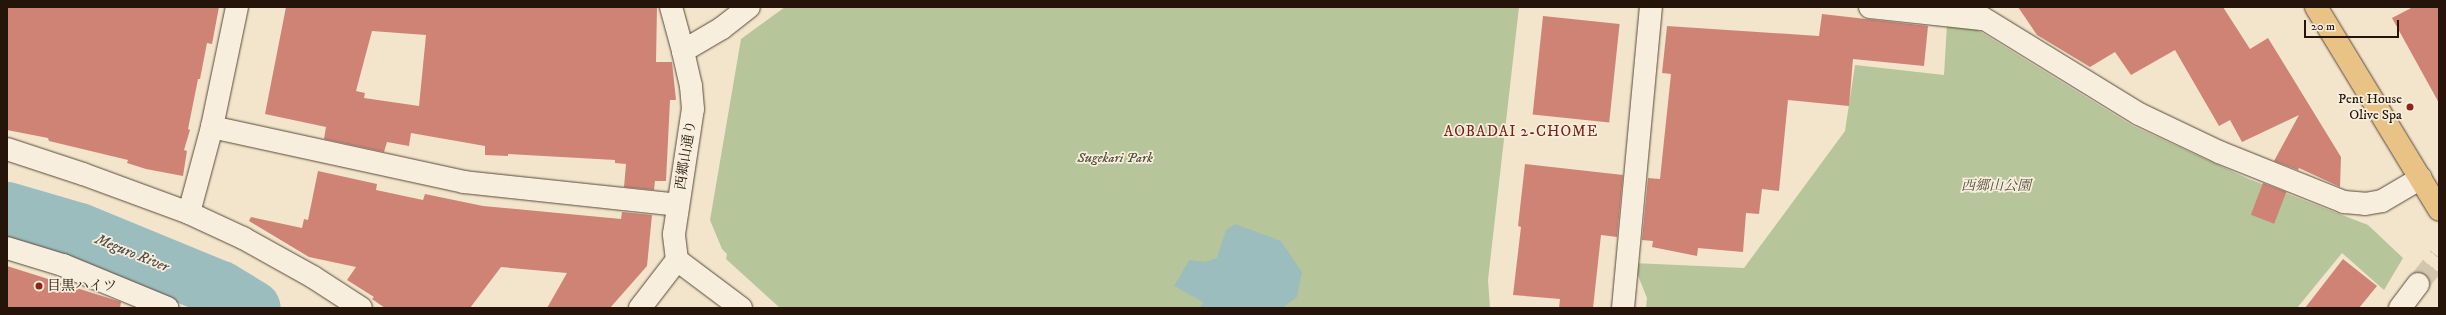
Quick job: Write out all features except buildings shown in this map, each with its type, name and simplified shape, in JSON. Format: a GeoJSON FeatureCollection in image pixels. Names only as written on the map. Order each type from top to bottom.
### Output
{"type":"FeatureCollection","features":[{"type":"Feature","properties":{"kind":"main road"},"geometry":{"type":"LineString","coordinates":[[2316,7],[2430,194]]}},
{"type":"Feature","properties":{"kind":"street"},"geometry":{"type":"LineString","coordinates":[[189,213],[212,127],[236,7]]}},
{"type":"Feature","properties":{"kind":"street","name":"西郷山通り"},"geometry":{"type":"LineString","coordinates":[[671,7],[692,86],[693,109],[674,234],[677,260]]}},
{"type":"Feature","properties":{"kind":"street"},"geometry":{"type":"LineString","coordinates":[[683,50],[722,28],[749,7]]}},
{"type":"Feature","properties":{"kind":"street"},"geometry":{"type":"LineString","coordinates":[[1623,308],[1651,7]]}},
{"type":"Feature","properties":{"kind":"street"},"geometry":{"type":"LineString","coordinates":[[1870,7],[1985,14]]}},
{"type":"Feature","properties":{"kind":"street"},"geometry":{"type":"LineString","coordinates":[[1965,7],[1985,14],[2139,114],[2219,152],[2344,202],[2365,204],[2430,194]]}},
{"type":"Feature","properties":{"kind":"street"},"geometry":{"type":"LineString","coordinates":[[212,127],[464,182],[678,205]]}},
{"type":"Feature","properties":{"kind":"street"},"geometry":{"type":"LineString","coordinates":[[7,149],[83,174],[189,213],[243,238],[313,277],[361,308]]}},
{"type":"Feature","properties":{"kind":"street"},"geometry":{"type":"LineString","coordinates":[[7,248],[63,265],[168,308]]}},
{"type":"Feature","properties":{"kind":"street"},"geometry":{"type":"LineString","coordinates":[[640,308],[677,260],[741,308]]}},
{"type":"Feature","properties":{"kind":"street"},"geometry":{"type":"LineString","coordinates":[[2400,308],[2418,284]]}},
{"type":"Feature","properties":{"kind":"green space","name":"Sugekari Park"},"geometry":{"type":"Polygon","coordinates":[[[785,7],[1519,7],[1488,280],[1490,308],[780,308],[726,259],[727,254],[722,249],[710,220],[741,39],[785,7]]]}},
{"type":"Feature","properties":{"kind":"green space","name":"西郷山公園"},"geometry":{"type":"Polygon","coordinates":[[[1947,25],[1971,26],[2133,126],[2249,179],[2368,225],[2403,258],[2384,290],[2342,253],[2297,308],[1646,308],[1647,298],[1633,263],[1744,268],[1845,131],[1855,65],[1944,75],[1947,25]]]}},
{"type":"Feature","properties":{"kind":"water"},"geometry":{"type":"Polygon","coordinates":[[[1235,224],[1281,241],[1302,272],[1297,297],[1282,308],[1200,308],[1203,302],[1174,286],[1189,260],[1205,262],[1217,258],[1226,230],[1235,224]]]}},
{"type":"Feature","properties":{"kind":"waterway","name":"Meguro River"},"geometry":{"type":"LineString","coordinates":[[7,210],[79,231],[220,289],[252,308]]}},
{"type":"Feature","properties":{"kind":"tunnel"},"geometry":{"type":"LineString","coordinates":[[2418,284],[2439,257]]}},
{"type":"Feature","properties":{"kind":"place","name":"Pent House Olive Spa"},"geometry":{"type":"Point","coordinates":[2410,107]}},
{"type":"Feature","properties":{"kind":"place","name":"目黒ハイツ"},"geometry":{"type":"Point","coordinates":[39,286]}},
{"type":"Feature","properties":{"kind":"district","name":"AOBADAI 2-CHOME"},"geometry":{"type":"Point","coordinates":[1521,132]}}]}
